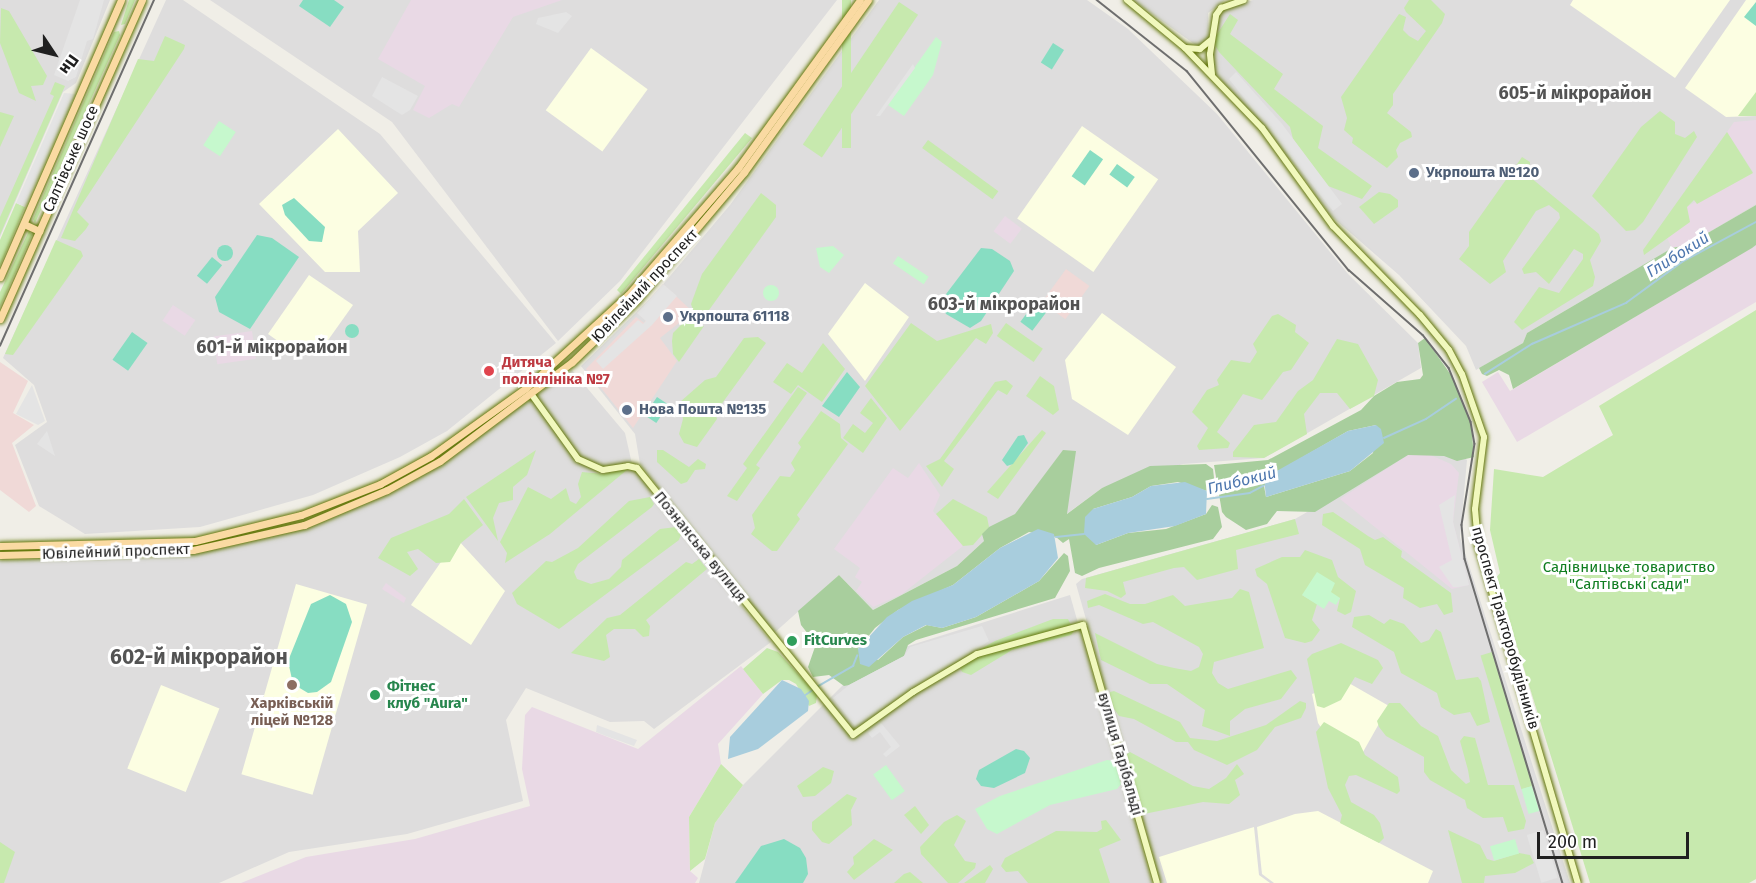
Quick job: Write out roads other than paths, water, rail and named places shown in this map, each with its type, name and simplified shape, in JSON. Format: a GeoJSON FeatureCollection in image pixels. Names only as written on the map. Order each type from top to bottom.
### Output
{"type":"FeatureCollection","features":[{"type":"Feature","properties":{"kind":"main road","name":"Салтівське шосе"},"geometry":{"type":"LineString","coordinates":[[0,277],[121,0]]}},
{"type":"Feature","properties":{"kind":"main road","name":"Салтівське шосе"},"geometry":{"type":"LineString","coordinates":[[0,318],[142,0]]}},
{"type":"Feature","properties":{"kind":"main road","name":"Ювілейний проспект"},"geometry":{"type":"LineString","coordinates":[[784,111],[860,0]]}},
{"type":"Feature","properties":{"kind":"main road","name":"Ювілейний проспект"},"geometry":{"type":"LineString","coordinates":[[0,555],[193,550],[304,525],[387,490],[440,461],[532,395],[625,311],[741,170],[868,0]]}},
{"type":"Feature","properties":{"kind":"main road","name":"Ювілейний проспект"},"geometry":{"type":"LineString","coordinates":[[0,546],[186,542],[301,515],[380,484],[469,432],[566,354],[618,305],[741,170]]}},
{"type":"Feature","properties":{"kind":"main road"},"geometry":{"type":"LineString","coordinates":[[24,224],[39,231]]}},
{"type":"Feature","properties":{"kind":"main road"},"geometry":{"type":"LineString","coordinates":[[618,305],[625,311]]}},
{"type":"Feature","properties":{"kind":"main road"},"geometry":{"type":"LineString","coordinates":[[301,515],[304,525]]}},
{"type":"Feature","properties":{"kind":"street","name":"проспект Тракторобудівників"},"geometry":{"type":"LineString","coordinates":[[1127,0],[1185,48],[1212,74],[1269,137],[1333,226],[1431,328],[1462,374],[1473,400],[1485,445],[1475,509],[1478,544],[1578,883]]}},
{"type":"Feature","properties":{"kind":"street"},"geometry":{"type":"LineString","coordinates":[[1212,74],[1211,39],[1218,11],[1244,0]]}},
{"type":"Feature","properties":{"kind":"street"},"geometry":{"type":"LineString","coordinates":[[1185,48],[1200,49],[1211,39]]}},
{"type":"Feature","properties":{"kind":"street","name":"Познанська вулиця"},"geometry":{"type":"LineString","coordinates":[[532,395],[578,459],[598,469],[628,466],[637,468],[854,735]]}},
{"type":"Feature","properties":{"kind":"street","name":"вулиця Гарібальді"},"geometry":{"type":"LineString","coordinates":[[854,735],[913,692],[977,654],[1083,624],[1157,883]]}},
{"type":"Feature","properties":{"kind":"water"},"geometry":{"type":"Polygon","coordinates":[[[1376,425],[1381,429],[1384,443],[1350,471],[1266,497],[1264,478],[1348,431],[1376,425]]]}},
{"type":"Feature","properties":{"kind":"water"},"geometry":{"type":"Polygon","coordinates":[[[1185,482],[1207,491],[1206,514],[1175,526],[1128,533],[1096,545],[1084,534],[1085,517],[1093,509],[1132,497],[1151,486],[1185,482]]]}},
{"type":"Feature","properties":{"kind":"water"},"geometry":{"type":"Polygon","coordinates":[[[1038,529],[1054,534],[1058,558],[1039,581],[976,617],[942,628],[926,625],[903,637],[869,667],[860,664],[858,649],[887,617],[912,601],[953,585],[1000,548],[1038,529]]]}},
{"type":"Feature","properties":{"kind":"water"},"geometry":{"type":"Polygon","coordinates":[[[782,680],[801,689],[809,701],[808,711],[758,749],[728,759],[730,737],[782,680]]]}},
{"type":"Feature","properties":{"kind":"waterway","name":"Глибокий"},"geometry":{"type":"LineString","coordinates":[[1485,374],[1532,344],[1626,303],[1682,262],[1756,222]]}},
{"type":"Feature","properties":{"kind":"waterway","name":"Глибокий"},"geometry":{"type":"LineString","coordinates":[[1384,438],[1426,419],[1456,399]]}},
{"type":"Feature","properties":{"kind":"waterway","name":"Глибокий"},"geometry":{"type":"LineString","coordinates":[[1207,499],[1250,493],[1263,486]]}},
{"type":"Feature","properties":{"kind":"waterway","name":"Глибокий"},"geometry":{"type":"LineString","coordinates":[[1056,537],[1084,534]]}},
{"type":"Feature","properties":{"kind":"waterway","name":"Глибокий"},"geometry":{"type":"LineString","coordinates":[[817,687],[853,666],[857,656]]}},
{"type":"Feature","properties":{"kind":"waterway","name":"Глибокий"},"geometry":{"type":"LineString","coordinates":[[804,696],[813,690]]}},
{"type":"Feature","properties":{"kind":"tram line"},"geometry":{"type":"LineString","coordinates":[[0,346],[154,0]]}},
{"type":"Feature","properties":{"kind":"tram line"},"geometry":{"type":"LineString","coordinates":[[1097,0],[1187,71],[1349,270],[1423,335],[1449,368],[1471,422],[1475,444],[1462,525],[1465,559],[1563,883]]}},
{"type":"Feature","properties":{"kind":"place","name":"Укрпошта №120"},"geometry":{"type":"Point","coordinates":[1414,173]}},
{"type":"Feature","properties":{"kind":"place","name":"Укрпошта 61118"},"geometry":{"type":"Point","coordinates":[668,317]}},
{"type":"Feature","properties":{"kind":"place","name":"Дитяча поліклініка №7"},"geometry":{"type":"Point","coordinates":[489,371]}},
{"type":"Feature","properties":{"kind":"place","name":"Нова Пошта №135"},"geometry":{"type":"Point","coordinates":[627,410]}},
{"type":"Feature","properties":{"kind":"place","name":"FitCurves"},"geometry":{"type":"Point","coordinates":[792,641]}},
{"type":"Feature","properties":{"kind":"place","name":"Харківській ліцей №128"},"geometry":{"type":"Point","coordinates":[292,685]}},
{"type":"Feature","properties":{"kind":"place","name":"Фітнес клуб \"Aura\""},"geometry":{"type":"Point","coordinates":[375,695]}},
{"type":"Feature","properties":{"kind":"district","name":"605-й мікрорайон"},"geometry":{"type":"Point","coordinates":[1575,93]}},
{"type":"Feature","properties":{"kind":"district","name":"603-й мікрорайон"},"geometry":{"type":"Point","coordinates":[1004,304]}},
{"type":"Feature","properties":{"kind":"district","name":"601-й мікрорайон"},"geometry":{"type":"Point","coordinates":[272,347]}},
{"type":"Feature","properties":{"kind":"district","name":"602-й мікрорайон"},"geometry":{"type":"Point","coordinates":[199,657]}},
{"type":"Feature","properties":{"kind":"park label","name":"Садівницьке товариство \"Салтівські сади\""},"geometry":{"type":"Point","coordinates":[1629,576]}}]}
